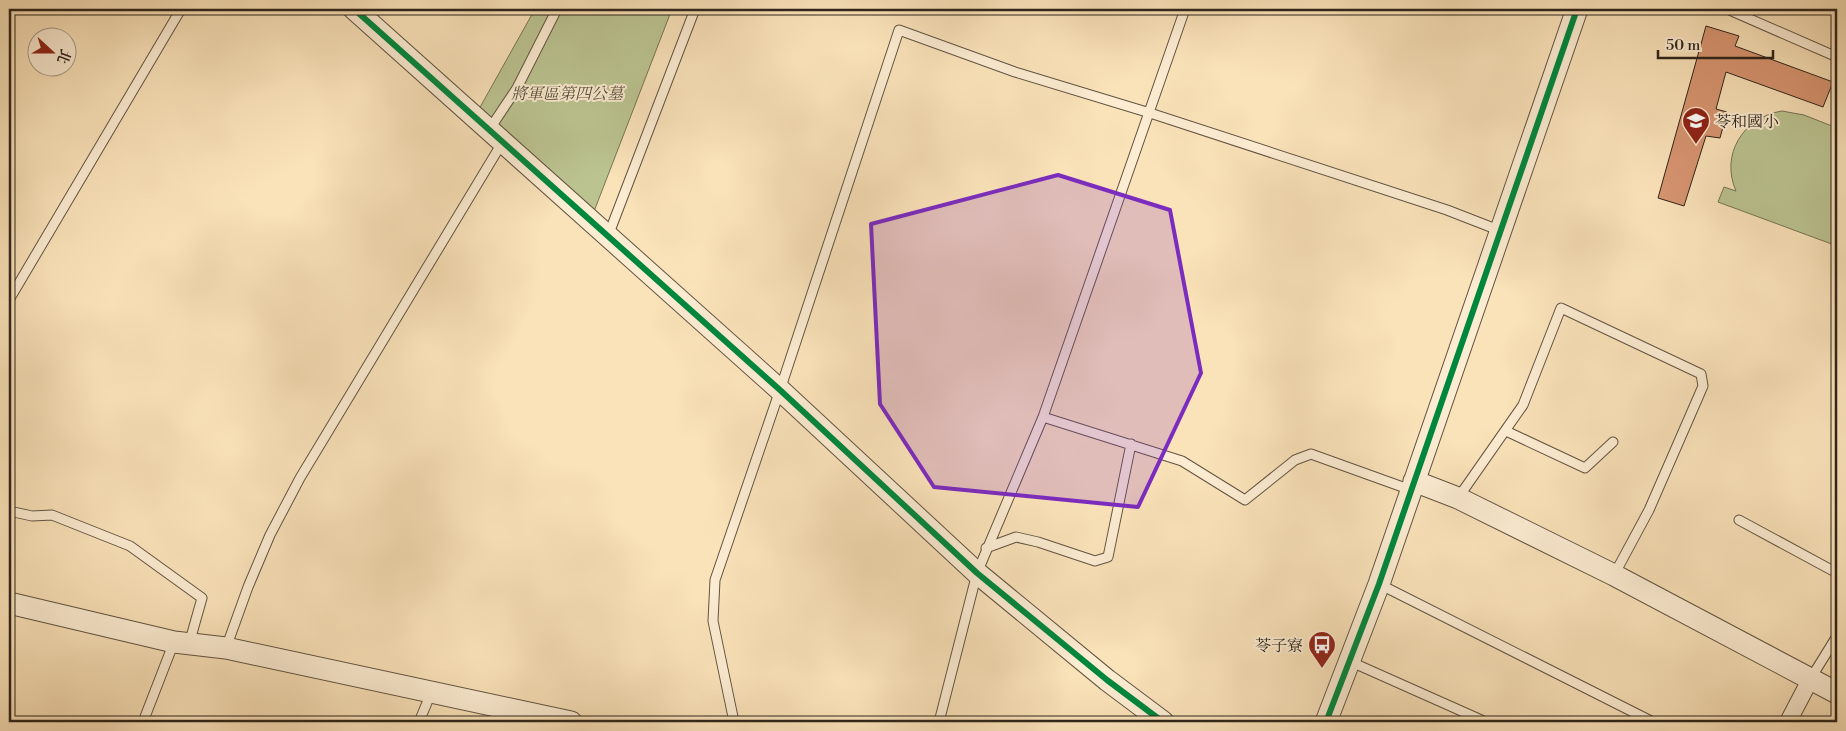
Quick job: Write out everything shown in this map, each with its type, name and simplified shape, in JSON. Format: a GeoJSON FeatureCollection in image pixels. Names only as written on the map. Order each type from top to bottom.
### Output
{"type":"FeatureCollection","features":[{"type":"Feature","properties":{"kind":"street"},"geometry":{"type":"LineString","coordinates":[[354,9],[780,390],[977,573],[1107,680],[1163,722]]}},
{"type":"Feature","properties":{"kind":"street"},"geometry":{"type":"LineString","coordinates":[[1326,722],[1379,584],[1577,9]]}},
{"type":"Feature","properties":{"kind":"street"},"geometry":{"type":"LineString","coordinates":[[1413,486],[1458,498],[1614,575],[1837,693]]}},
{"type":"Feature","properties":{"kind":"street"},"geometry":{"type":"LineString","coordinates":[[9,603],[181,643],[226,648],[571,722]]}},
{"type":"Feature","properties":{"kind":"street"},"geometry":{"type":"LineString","coordinates":[[1788,722],[1811,678]]}},
{"type":"Feature","properties":{"kind":"lane"},"geometry":{"type":"LineString","coordinates":[[9,300],[181,9]]}},
{"type":"Feature","properties":{"kind":"lane"},"geometry":{"type":"LineString","coordinates":[[226,648],[248,587],[270,535],[300,478],[496,136],[517,88],[557,9]]}},
{"type":"Feature","properties":{"kind":"lane"},"geometry":{"type":"LineString","coordinates":[[608,236],[695,9]]}},
{"type":"Feature","properties":{"kind":"lane"},"geometry":{"type":"LineString","coordinates":[[939,722],[977,573],[986,548],[1032,447],[1185,9]]}},
{"type":"Feature","properties":{"kind":"lane"},"geometry":{"type":"LineString","coordinates":[[1727,9],[1837,57]]}},
{"type":"Feature","properties":{"kind":"lane"},"geometry":{"type":"LineString","coordinates":[[731,722],[733,716],[713,621],[715,580],[899,30],[1015,72],[1150,113],[1447,210],[1501,231]]}},
{"type":"Feature","properties":{"kind":"lane"},"geometry":{"type":"LineString","coordinates":[[1458,498],[1523,405],[1561,308],[1701,374],[1703,386],[1649,510],[1614,575]]}},
{"type":"Feature","properties":{"kind":"lane"},"geometry":{"type":"LineString","coordinates":[[1043,417],[1182,461],[1245,500],[1295,460],[1311,454],[1413,486]]}},
{"type":"Feature","properties":{"kind":"lane"},"geometry":{"type":"LineString","coordinates":[[1506,431],[1585,468],[1613,442]]}},
{"type":"Feature","properties":{"kind":"lane"},"geometry":{"type":"LineString","coordinates":[[986,548],[1016,538],[1038,542],[1095,561],[1108,557],[1130,444]]}},
{"type":"Feature","properties":{"kind":"lane"},"geometry":{"type":"LineString","coordinates":[[9,511],[32,516],[52,515],[130,546],[202,598],[143,722]]}},
{"type":"Feature","properties":{"kind":"lane"},"geometry":{"type":"LineString","coordinates":[[1739,520],[1837,573]]}},
{"type":"Feature","properties":{"kind":"lane"},"geometry":{"type":"LineString","coordinates":[[1379,584],[1653,722]]}},
{"type":"Feature","properties":{"kind":"lane"},"geometry":{"type":"LineString","coordinates":[[1811,678],[1837,636]]}},
{"type":"Feature","properties":{"kind":"lane"},"geometry":{"type":"LineString","coordinates":[[1349,660],[1486,722]]}},
{"type":"Feature","properties":{"kind":"lane"},"geometry":{"type":"LineString","coordinates":[[418,722],[431,693]]}},
{"type":"Feature","properties":{"kind":"highlighted area"},"geometry":{"type":"Polygon","coordinates":[[[1058,175],[1170,210],[1201,373],[1138,507],[934,487],[880,404],[871,224],[1058,175]]]}},
{"type":"Feature","properties":{"kind":"green space","name":"將軍區第四公墓"},"geometry":{"type":"Polygon","coordinates":[[[535,9],[672,9],[593,214],[479,109],[535,9]]]}},
{"type":"Feature","properties":{"kind":"green space"},"geometry":{"type":"Polygon","coordinates":[[[1782,111],[1804,115],[1837,128],[1837,246],[1718,202],[1724,187],[1736,191],[1731,164],[1733,151],[1738,140],[1746,129],[1756,121],[1782,111]]]}},
{"type":"Feature","properties":{"kind":"building"},"geometry":{"type":"Polygon","coordinates":[[[1706,26],[1739,36],[1735,46],[1833,82],[1823,107],[1726,72],[1716,109],[1727,112],[1720,138],[1706,136],[1684,206],[1658,198],[1706,26]]]}},
{"type":"Feature","properties":{"kind":"cycle path"},"geometry":{"type":"LineString","coordinates":[[354,9],[780,390],[977,573],[1107,680],[1163,722]]}},
{"type":"Feature","properties":{"kind":"cycle path"},"geometry":{"type":"LineString","coordinates":[[1326,722],[1379,584],[1577,9]]}},
{"type":"Feature","properties":{"kind":"place","name":"苓和國小"},"geometry":{"type":"Point","coordinates":[1696,145]}},
{"type":"Feature","properties":{"kind":"place","name":"苓子寮"},"geometry":{"type":"Point","coordinates":[1322,669]}}]}
